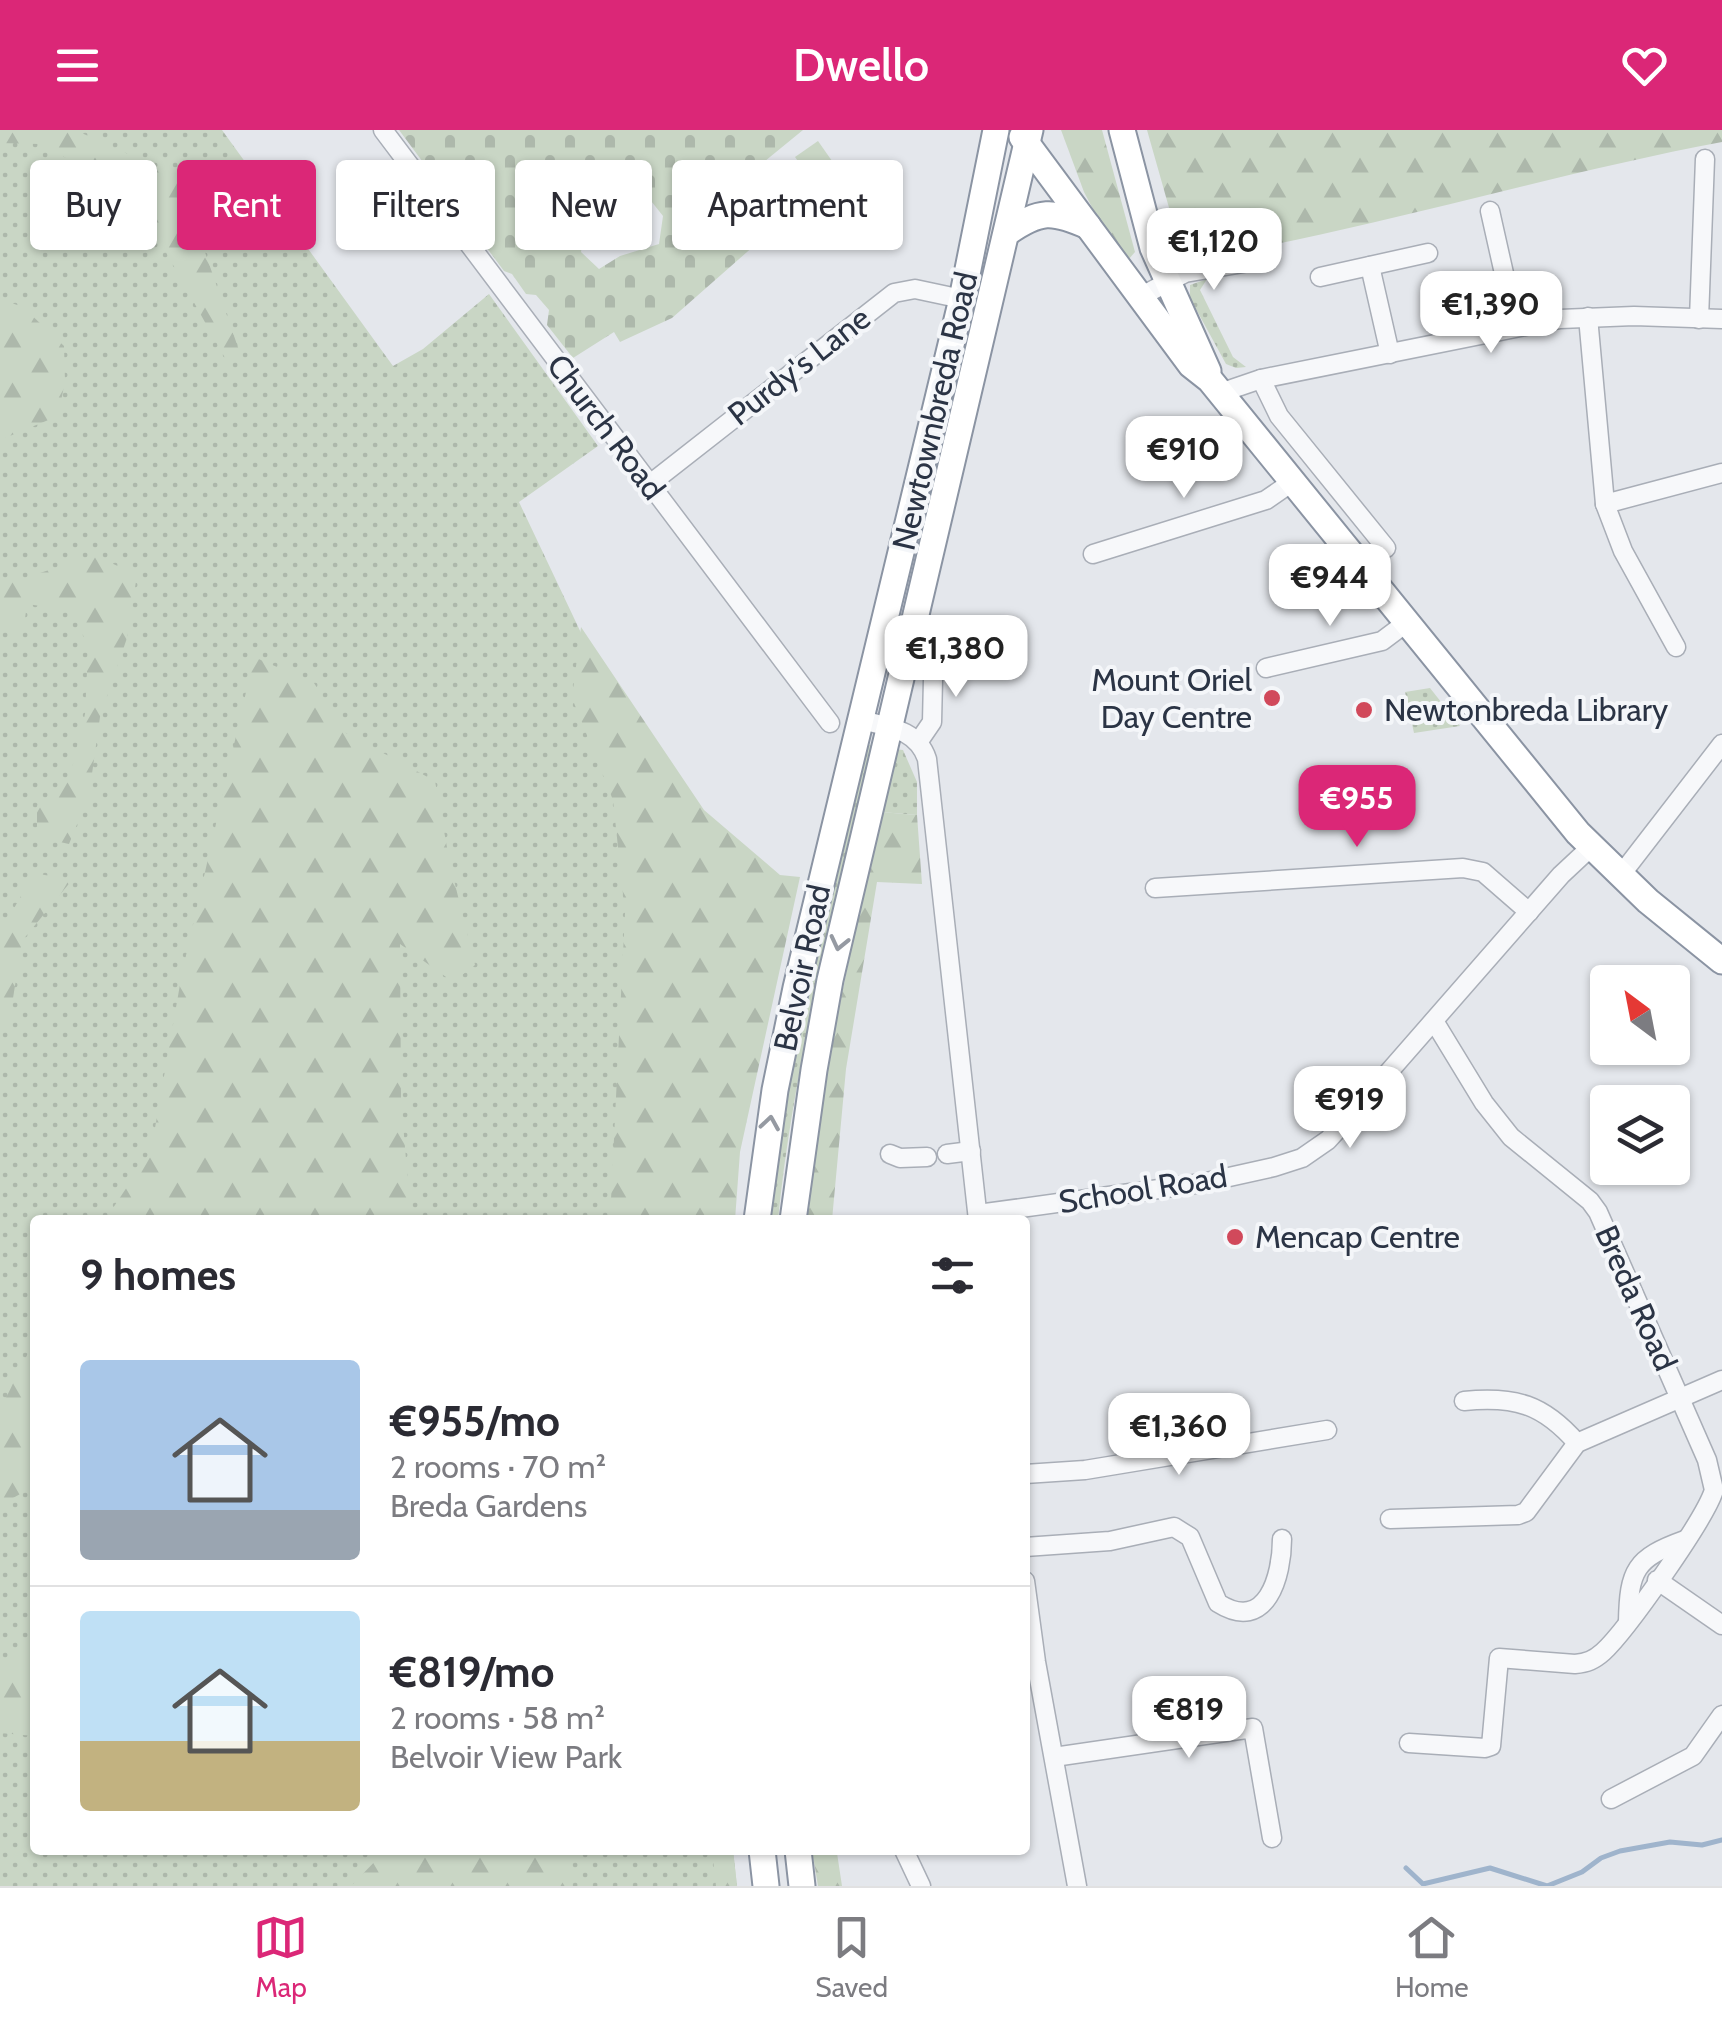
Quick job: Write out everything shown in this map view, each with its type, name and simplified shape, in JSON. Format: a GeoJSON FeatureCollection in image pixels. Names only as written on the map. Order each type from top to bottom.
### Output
{"type":"FeatureCollection","features":[{"type":"Feature","properties":{"kind":"highway","name":"Newtownbreda Road"},"geometry":{"type":"LineString","coordinates":[[861,720],[962,299],[996,130]]}},
{"type":"Feature","properties":{"kind":"highway"},"geometry":{"type":"LineString","coordinates":[[1122,130],[1166,281],[1215,386]]}},
{"type":"Feature","properties":{"kind":"highway","name":"Newtownbreda Road"},"geometry":{"type":"LineString","coordinates":[[890,727],[1008,232],[1025,135]]}},
{"type":"Feature","properties":{"kind":"highway"},"geometry":{"type":"LineString","coordinates":[[1025,135],[1138,298],[1191,365],[1215,386],[1591,847],[1722,961]]}},
{"type":"Feature","properties":{"kind":"highway"},"geometry":{"type":"LineString","coordinates":[[1008,232],[1039,214],[1065,216],[1088,226]]}},
{"type":"Feature","properties":{"kind":"highway","name":"Belvoir Road"},"geometry":{"type":"LineString","coordinates":[[758,1215],[775,1090],[796,988],[861,720]]}},
{"type":"Feature","properties":{"kind":"highway","name":"Belvoir Road"},"geometry":{"type":"LineString","coordinates":[[794,1215],[830,980],[890,727]]}},
{"type":"Feature","properties":{"kind":"highway"},"geometry":{"type":"LineString","coordinates":[[763,1855],[766,1886]]}},
{"type":"Feature","properties":{"kind":"highway"},"geometry":{"type":"LineString","coordinates":[[799,1855],[802,1886]]}},
{"type":"Feature","properties":{"kind":"street","name":"Church Road"},"geometry":{"type":"LineString","coordinates":[[383,130],[830,723]]}},
{"type":"Feature","properties":{"kind":"street"},"geometry":{"type":"LineString","coordinates":[[1699,319],[1705,160]]}},
{"type":"Feature","properties":{"kind":"street"},"geometry":{"type":"LineString","coordinates":[[1490,210],[1516,327]]}},
{"type":"Feature","properties":{"kind":"street"},"geometry":{"type":"LineString","coordinates":[[1320,278],[1428,252]]}},
{"type":"Feature","properties":{"kind":"street"},"geometry":{"type":"LineString","coordinates":[[1138,298],[1184,273],[1248,262]]}},
{"type":"Feature","properties":{"kind":"street"},"geometry":{"type":"LineString","coordinates":[[1370,266],[1390,354]]}},
{"type":"Feature","properties":{"kind":"street","name":"Purdy's Lane"},"geometry":{"type":"LineString","coordinates":[[650,484],[894,293],[915,289],[962,299]]}},
{"type":"Feature","properties":{"kind":"street"},"geometry":{"type":"LineString","coordinates":[[1588,316],[1605,504],[1623,550],[1676,647]]}},
{"type":"Feature","properties":{"kind":"street"},"geometry":{"type":"LineString","coordinates":[[1215,386],[1588,316],[1722,320]]}},
{"type":"Feature","properties":{"kind":"street"},"geometry":{"type":"LineString","coordinates":[[1261,379],[1279,416],[1386,548]]}},
{"type":"Feature","properties":{"kind":"street"},"geometry":{"type":"LineString","coordinates":[[1605,504],[1722,473]]}},
{"type":"Feature","properties":{"kind":"street"},"geometry":{"type":"LineString","coordinates":[[1093,554],[1266,500],[1292,482]]}},
{"type":"Feature","properties":{"kind":"street"},"geometry":{"type":"LineString","coordinates":[[1266,668],[1382,641],[1406,623]]}},
{"type":"Feature","properties":{"kind":"street"},"geometry":{"type":"LineString","coordinates":[[920,742],[932,722],[934,637]]}},
{"type":"Feature","properties":{"kind":"street"},"geometry":{"type":"LineString","coordinates":[[861,720],[890,727],[920,742],[930,774],[931,815],[978,1215]]}},
{"type":"Feature","properties":{"kind":"street"},"geometry":{"type":"LineString","coordinates":[[1620,876],[1722,744]]}},
{"type":"Feature","properties":{"kind":"street","name":"School Road"},"geometry":{"type":"LineString","coordinates":[[991,1215],[1202,1183],[1302,1158],[1328,1140],[1591,847]]}},
{"type":"Feature","properties":{"kind":"street"},"geometry":{"type":"LineString","coordinates":[[1155,888],[1463,868],[1483,872],[1529,912]]}},
{"type":"Feature","properties":{"kind":"street","name":"Breda Road"},"geometry":{"type":"LineString","coordinates":[[1409,1743],[1490,1746],[1499,1658],[1586,1664],[1607,1649],[1685,1540],[1714,1490],[1712,1474],[1680,1397],[1598,1212],[1511,1137],[1484,1103],[1434,1021]]}},
{"type":"Feature","properties":{"kind":"street"},"geometry":{"type":"LineString","coordinates":[[948,1154],[971,1152]]}},
{"type":"Feature","properties":{"kind":"street"},"geometry":{"type":"LineString","coordinates":[[890,1154],[900,1158],[927,1157]]}},
{"type":"Feature","properties":{"kind":"street","name":"Breda Road"},"geometry":{"type":"LineString","coordinates":[[1680,1397],[1722,1380]]}},
{"type":"Feature","properties":{"kind":"street"},"geometry":{"type":"LineString","coordinates":[[1390,1519],[1526,1512],[1578,1443],[1680,1397]]}},
{"type":"Feature","properties":{"kind":"street"},"geometry":{"type":"LineString","coordinates":[[1464,1401],[1490,1398],[1527,1405],[1545,1412],[1578,1443]]}},
{"type":"Feature","properties":{"kind":"street"},"geometry":{"type":"LineString","coordinates":[[1030,1474],[1086,1470],[1327,1430]]}},
{"type":"Feature","properties":{"kind":"street"},"geometry":{"type":"LineString","coordinates":[[1030,1548],[1110,1542],[1174,1527],[1190,1537],[1218,1603],[1246,1610],[1266,1602],[1272,1594],[1282,1539]]}},
{"type":"Feature","properties":{"kind":"street"},"geometry":{"type":"LineString","coordinates":[[1628,1622],[1630,1583],[1639,1564],[1657,1550],[1685,1540]]}},
{"type":"Feature","properties":{"kind":"street"},"geometry":{"type":"LineString","coordinates":[[1657,1580],[1722,1625]]}},
{"type":"Feature","properties":{"kind":"street"},"geometry":{"type":"LineString","coordinates":[[1030,1662],[1054,1757],[1077,1886]]}},
{"type":"Feature","properties":{"kind":"street"},"geometry":{"type":"LineString","coordinates":[[1611,1798],[1692,1756],[1722,1715]]}},
{"type":"Feature","properties":{"kind":"street"},"geometry":{"type":"LineString","coordinates":[[1054,1757],[1253,1728],[1272,1838]]}},
{"type":"Feature","properties":{"kind":"street"},"geometry":{"type":"LineString","coordinates":[[906,1855],[921,1886]]}},
{"type":"Feature","properties":{"kind":"green space"},"geometry":{"type":"Polygon","coordinates":[[[0,130],[222,130],[244,160],[177,160],[177,250],[309,250],[393,366],[423,349],[489,294],[598,446],[519,502],[646,770],[661,1215],[30,1215],[30,1855],[734,1855],[737,1886],[0,1886],[0,130]]]}},
{"type":"Feature","properties":{"kind":"green space"},"geometry":{"type":"Polygon","coordinates":[[[0,130],[75,130],[141,160],[70,160],[40,144],[0,143],[0,130]]]}},
{"type":"Feature","properties":{"kind":"green space"},"geometry":{"type":"Polygon","coordinates":[[[399,130],[803,130],[766,160],[672,160],[672,250],[749,250],[672,318],[620,342],[614,332],[573,358],[547,325],[549,310],[536,295],[526,294],[512,274],[504,271],[488,250],[495,250],[495,160],[421,160],[399,130]]]}},
{"type":"Feature","properties":{"kind":"green space"},"geometry":{"type":"Polygon","coordinates":[[[1061,130],[1102,130],[1135,252],[1128,260],[1118,257],[1084,192],[1061,130]]]}},
{"type":"Feature","properties":{"kind":"green space"},"geometry":{"type":"Polygon","coordinates":[[[1147,130],[1722,130],[1722,142],[1301,239],[1183,257],[1147,130]]]}},
{"type":"Feature","properties":{"kind":"green space"},"geometry":{"type":"Polygon","coordinates":[[[818,141],[831,160],[797,160],[795,157],[818,141]]]}},
{"type":"Feature","properties":{"kind":"green space"},"geometry":{"type":"Polygon","coordinates":[[[157,167],[177,176],[177,250],[204,250],[242,359],[225,358],[158,238],[157,167]]]}},
{"type":"Feature","properties":{"kind":"green space"},"geometry":{"type":"Polygon","coordinates":[[[1207,279],[1200,290],[1233,357],[1246,367],[1226,364],[1190,298],[1190,285],[1207,279]]]}},
{"type":"Feature","properties":{"kind":"green space"},"geometry":{"type":"Polygon","coordinates":[[[0,299],[23,307],[64,346],[65,381],[58,416],[0,440],[0,299]]]}},
{"type":"Feature","properties":{"kind":"green space"},"geometry":{"type":"Polygon","coordinates":[[[94,555],[137,575],[127,638],[100,717],[89,795],[69,844],[37,837],[37,806],[70,776],[85,714],[88,650],[75,611],[27,604],[23,633],[0,621],[0,581],[22,579],[94,555]]]}},
{"type":"Feature","properties":{"kind":"green space"},"geometry":{"type":"Polygon","coordinates":[[[581,627],[704,810],[780,875],[800,877],[740,1152],[735,1215],[610,1215],[625,913],[613,800],[572,698],[581,627]]]}},
{"type":"Feature","properties":{"kind":"green space"},"geometry":{"type":"Polygon","coordinates":[[[254,657],[314,683],[346,733],[435,781],[475,965],[453,982],[400,944],[401,1099],[411,1215],[108,1215],[151,1151],[182,973],[254,657]]]}},
{"type":"Feature","properties":{"kind":"green space"},"geometry":{"type":"Polygon","coordinates":[[[1430,688],[1460,726],[1414,733],[1405,692],[1430,688]]]}},
{"type":"Feature","properties":{"kind":"green space"},"geometry":{"type":"Polygon","coordinates":[[[868,745],[873,745],[806,1041],[779,1215],[769,1215],[784,1094],[868,745]]]}},
{"type":"Feature","properties":{"kind":"green space"},"geometry":{"type":"Polygon","coordinates":[[[894,749],[903,750],[917,782],[917,815],[881,812],[894,749]]]}},
{"type":"Feature","properties":{"kind":"green space"},"geometry":{"type":"Polygon","coordinates":[[[881,812],[917,815],[922,884],[877,882],[846,1069],[832,1215],[806,1215],[826,1067],[881,812]]]}},
{"type":"Feature","properties":{"kind":"green space"},"geometry":{"type":"Polygon","coordinates":[[[34,873],[72,880],[22,941],[11,1011],[0,1036],[0,933],[34,873]]]}},
{"type":"Feature","properties":{"kind":"green space"},"geometry":{"type":"Polygon","coordinates":[[[30,1349],[30,1489],[0,1505],[0,1410],[30,1349]]]}},
{"type":"Feature","properties":{"kind":"green space"},"geometry":{"type":"Polygon","coordinates":[[[30,1645],[30,1736],[0,1733],[0,1662],[30,1645]]]}},
{"type":"Feature","properties":{"kind":"green space"},"geometry":{"type":"Polygon","coordinates":[[[381,1855],[572,1855],[572,1886],[351,1886],[381,1855]]]}},
{"type":"Feature","properties":{"kind":"green space"},"geometry":{"type":"Polygon","coordinates":[[[713,1855],[734,1855],[737,1886],[716,1886],[713,1855]]]}},
{"type":"Feature","properties":{"kind":"green space"},"geometry":{"type":"Polygon","coordinates":[[[813,1855],[837,1855],[842,1886],[818,1886],[813,1855]]]}},
{"type":"Feature","properties":{"kind":"waterway"},"geometry":{"type":"LineString","coordinates":[[1406,1868],[1423,1884],[1490,1868],[1547,1886],[1620,1851],[1670,1842],[1702,1845],[1722,1840]]}},
{"type":"Feature","properties":{"kind":"place","name":"Mount Oriel Day Centre"},"geometry":{"type":"Point","coordinates":[1272,698]}},
{"type":"Feature","properties":{"kind":"place","name":"Newtonbreda Library"},"geometry":{"type":"Point","coordinates":[1364,710]}},
{"type":"Feature","properties":{"kind":"place","name":"Mencap Centre"},"geometry":{"type":"Point","coordinates":[1235,1237]}}]}
